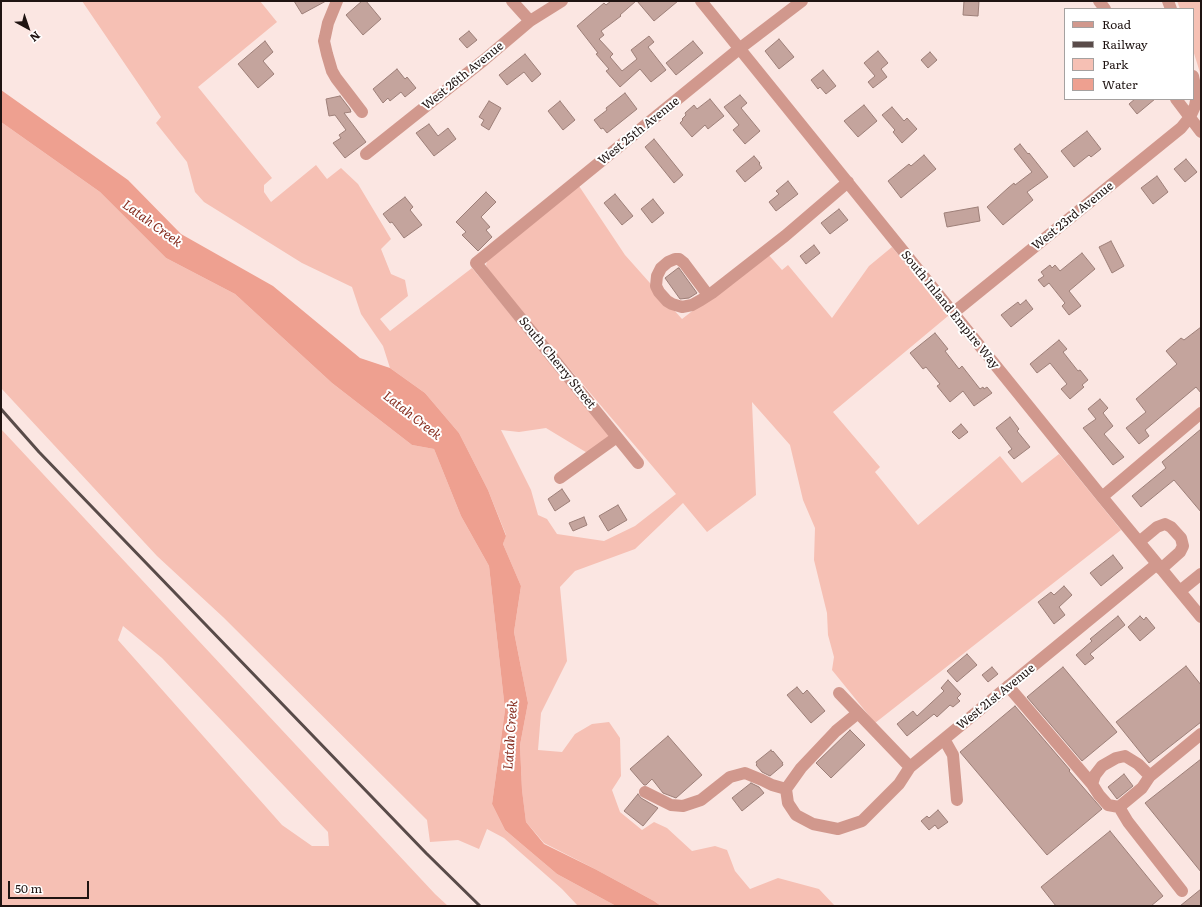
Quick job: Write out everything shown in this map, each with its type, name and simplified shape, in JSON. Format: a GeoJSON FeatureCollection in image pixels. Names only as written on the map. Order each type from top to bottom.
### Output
{"type":"FeatureCollection","features":[{"type":"Feature","properties":{"kind":"street"},"geometry":{"type":"LineString","coordinates":[[337,1],[328,23],[324,41],[326,54],[336,78],[362,112]]}},
{"type":"Feature","properties":{"kind":"street"},"geometry":{"type":"LineString","coordinates":[[512,1],[530,21]]}},
{"type":"Feature","properties":{"kind":"street","name":"West 26th Avenue"},"geometry":{"type":"LineString","coordinates":[[366,154],[484,60],[530,21],[562,1]]}},
{"type":"Feature","properties":{"kind":"street","name":"South Inland Empire Way"},"geometry":{"type":"LineString","coordinates":[[701,1],[1102,497],[1201,617]]}},
{"type":"Feature","properties":{"kind":"street","name":"West 25th Avenue"},"geometry":{"type":"LineString","coordinates":[[476,263],[740,49],[802,1]]}},
{"type":"Feature","properties":{"kind":"street"},"geometry":{"type":"LineString","coordinates":[[1190,117],[1195,106],[1197,95],[1194,81]]}},
{"type":"Feature","properties":{"kind":"street"},"geometry":{"type":"LineString","coordinates":[[1177,100],[1201,132]]}},
{"type":"Feature","properties":{"kind":"street","name":"West 23rd Avenue"},"geometry":{"type":"LineString","coordinates":[[953,313],[1174,134],[1190,117]]}},
{"type":"Feature","properties":{"kind":"street"},"geometry":{"type":"LineString","coordinates":[[708,295],[684,263],[679,259],[668,262],[661,268],[657,276],[656,286],[667,301],[682,307],[692,305],[708,295],[785,236],[848,182]]}},
{"type":"Feature","properties":{"kind":"street","name":"South Cherry Street"},"geometry":{"type":"LineString","coordinates":[[476,263],[638,463]]}},
{"type":"Feature","properties":{"kind":"street"},"geometry":{"type":"LineString","coordinates":[[1102,497],[1199,420]]}},
{"type":"Feature","properties":{"kind":"street"},"geometry":{"type":"LineString","coordinates":[[560,478],[617,437]]}},
{"type":"Feature","properties":{"kind":"street"},"geometry":{"type":"LineString","coordinates":[[1139,542],[1157,527],[1165,524],[1171,527],[1181,538],[1184,546],[1180,552],[1159,567]]}},
{"type":"Feature","properties":{"kind":"street","name":"West 21st Avenue"},"geometry":{"type":"LineString","coordinates":[[786,788],[788,803],[796,815],[813,824],[838,829],[862,821],[899,784],[910,767],[1008,686],[1159,567]]}},
{"type":"Feature","properties":{"kind":"street"},"geometry":{"type":"LineString","coordinates":[[1180,591],[1201,574]]}},
{"type":"Feature","properties":{"kind":"street"},"geometry":{"type":"LineString","coordinates":[[1008,686],[1092,784],[1108,805],[1119,807],[1128,822],[1182,891]]}},
{"type":"Feature","properties":{"kind":"street"},"geometry":{"type":"LineString","coordinates":[[839,693],[910,767]]}},
{"type":"Feature","properties":{"kind":"street"},"geometry":{"type":"LineString","coordinates":[[645,792],[671,805],[683,806],[701,800],[730,777],[745,773],[772,786],[786,788],[801,768],[831,736],[858,713]]}},
{"type":"Feature","properties":{"kind":"street"},"geometry":{"type":"LineString","coordinates":[[1119,807],[1142,788],[1150,776],[1201,734]]}},
{"type":"Feature","properties":{"kind":"street"},"geometry":{"type":"LineString","coordinates":[[944,739],[953,755],[957,800]]}},
{"type":"Feature","properties":{"kind":"street"},"geometry":{"type":"LineString","coordinates":[[1092,784],[1095,775],[1102,766],[1116,758],[1126,756],[1138,764],[1150,776]]}},
{"type":"Feature","properties":{"kind":"green space"},"geometry":{"type":"Polygon","coordinates":[[[82,1],[260,1],[277,22],[198,87],[272,178],[264,185],[264,192],[271,202],[316,165],[327,179],[341,168],[358,184],[391,239],[381,249],[391,274],[405,280],[408,296],[380,319],[390,331],[472,268],[611,436],[589,454],[546,428],[519,432],[501,430],[531,490],[538,515],[547,519],[557,534],[604,541],[635,526],[676,494],[490,275],[486,265],[488,258],[579,186],[625,255],[682,319],[767,253],[782,270],[788,265],[832,318],[869,266],[892,247],[948,316],[833,412],[880,467],[875,472],[918,525],[1000,456],[1022,483],[1059,454],[1121,530],[875,723],[832,670],[834,657],[828,635],[827,613],[814,560],[815,528],[803,500],[790,445],[752,402],[756,495],[707,532],[683,503],[635,549],[575,571],[560,587],[567,661],[541,713],[538,750],[562,752],[575,734],[592,724],[609,722],[620,738],[621,776],[612,790],[620,812],[642,830],[654,822],[667,828],[692,851],[715,846],[727,850],[735,871],[750,889],[778,878],[819,889],[835,906],[661,906],[595,869],[544,843],[526,822],[522,790],[520,745],[528,703],[514,632],[521,586],[503,544],[506,535],[488,490],[459,433],[425,393],[390,368],[383,346],[361,314],[352,287],[302,263],[204,202],[195,192],[187,162],[156,123],[161,117],[82,1]]]}},
{"type":"Feature","properties":{"kind":"green space"},"geometry":{"type":"Polygon","coordinates":[[[1177,1],[1201,1],[1201,76],[1194,53],[1194,8],[1180,8],[1177,1]]]}},
{"type":"Feature","properties":{"kind":"green space"},"geometry":{"type":"Polygon","coordinates":[[[1,122],[100,192],[166,258],[235,294],[332,383],[412,445],[434,449],[461,516],[489,566],[505,710],[492,804],[505,830],[557,874],[616,906],[578,906],[562,889],[504,838],[487,829],[479,849],[458,840],[430,842],[427,820],[223,617],[157,556],[1,388],[1,122]]]}},
{"type":"Feature","properties":{"kind":"green space"},"geometry":{"type":"Polygon","coordinates":[[[1,429],[435,894],[448,906],[1,906],[1,429]],[[123,626],[118,640],[282,825],[312,846],[329,846],[328,832],[162,658],[123,626]]]}},
{"type":"Feature","properties":{"kind":"water","name":"Latah Creek"},"geometry":{"type":"Polygon","coordinates":[[[1,90],[128,180],[181,234],[273,286],[360,358],[390,368],[425,393],[459,433],[488,490],[506,536],[503,544],[521,586],[514,632],[528,703],[520,745],[522,790],[526,822],[544,844],[595,869],[661,906],[616,906],[557,874],[505,830],[492,804],[505,710],[489,566],[461,516],[434,449],[412,445],[332,383],[235,294],[166,258],[100,192],[1,122],[1,90]]]}},
{"type":"Feature","properties":{"kind":"building"},"geometry":{"type":"Polygon","coordinates":[[[294,1],[326,1],[302,14],[294,1]]]}},
{"type":"Feature","properties":{"kind":"building"},"geometry":{"type":"Polygon","coordinates":[[[362,1],[366,1],[381,19],[363,35],[346,15],[362,1]]]}},
{"type":"Feature","properties":{"kind":"building"},"geometry":{"type":"Polygon","coordinates":[[[611,1],[636,1],[620,15],[621,16],[601,31],[604,35],[599,39],[613,54],[610,57],[622,71],[637,59],[631,50],[649,36],[654,42],[648,47],[666,70],[651,82],[640,69],[620,87],[606,71],[609,69],[596,54],[598,53],[577,26],[604,3],[606,5],[611,1]]]}},
{"type":"Feature","properties":{"kind":"building"},"geometry":{"type":"Polygon","coordinates":[[[637,1],[678,1],[654,21],[637,1]]]}},
{"type":"Feature","properties":{"kind":"building"},"geometry":{"type":"Polygon","coordinates":[[[964,1],[979,1],[978,16],[963,15],[964,1]]]}},
{"type":"Feature","properties":{"kind":"building"},"geometry":{"type":"Polygon","coordinates":[[[469,31],[477,40],[467,48],[459,39],[469,31]]]}},
{"type":"Feature","properties":{"kind":"building"},"geometry":{"type":"Polygon","coordinates":[[[779,39],[794,57],[779,69],[765,51],[779,39]]]}},
{"type":"Feature","properties":{"kind":"building"},"geometry":{"type":"Polygon","coordinates":[[[265,41],[273,52],[263,61],[274,74],[258,88],[238,64],[265,41]]]}},
{"type":"Feature","properties":{"kind":"building"},"geometry":{"type":"Polygon","coordinates":[[[693,41],[703,53],[676,75],[666,63],[693,41]]]}},
{"type":"Feature","properties":{"kind":"building"},"geometry":{"type":"Polygon","coordinates":[[[878,51],[888,63],[881,69],[887,77],[873,88],[868,82],[875,76],[864,63],[878,51]]]}},
{"type":"Feature","properties":{"kind":"building"},"geometry":{"type":"Polygon","coordinates":[[[930,52],[937,60],[928,68],[921,60],[930,52]]]}},
{"type":"Feature","properties":{"kind":"building"},"geometry":{"type":"Polygon","coordinates":[[[525,54],[541,74],[532,82],[524,72],[507,85],[499,75],[525,54]]]}},
{"type":"Feature","properties":{"kind":"building"},"geometry":{"type":"Polygon","coordinates":[[[397,69],[405,79],[407,77],[416,88],[405,97],[401,92],[390,101],[388,98],[383,103],[373,89],[397,69]]]}},
{"type":"Feature","properties":{"kind":"building"},"geometry":{"type":"Polygon","coordinates":[[[823,70],[836,86],[826,94],[820,87],[818,89],[811,80],[823,70]]]}},
{"type":"Feature","properties":{"kind":"building"},"geometry":{"type":"Polygon","coordinates":[[[625,93],[637,109],[607,133],[603,128],[601,129],[594,120],[625,93]]]}},
{"type":"Feature","properties":{"kind":"building"},"geometry":{"type":"Polygon","coordinates":[[[740,95],[747,103],[741,108],[760,131],[745,144],[733,130],[739,125],[724,107],[740,95]]]}},
{"type":"Feature","properties":{"kind":"building"},"geometry":{"type":"Polygon","coordinates":[[[340,96],[351,112],[344,113],[366,142],[345,158],[333,143],[341,138],[339,135],[346,130],[335,115],[329,116],[326,99],[340,96]]]}},
{"type":"Feature","properties":{"kind":"building"},"geometry":{"type":"Polygon","coordinates":[[[710,99],[724,116],[708,129],[705,125],[692,137],[680,123],[686,115],[685,113],[694,105],[697,109],[710,99]]]}},
{"type":"Feature","properties":{"kind":"building"},"geometry":{"type":"Polygon","coordinates":[[[1134,100],[1154,100],[1137,114],[1129,104],[1134,100]]]}},
{"type":"Feature","properties":{"kind":"building"},"geometry":{"type":"Polygon","coordinates":[[[489,101],[501,108],[489,130],[481,125],[484,120],[479,117],[489,101]]]}},
{"type":"Feature","properties":{"kind":"building"},"geometry":{"type":"Polygon","coordinates":[[[560,101],[575,120],[563,130],[548,111],[560,101]]]}},
{"type":"Feature","properties":{"kind":"building"},"geometry":{"type":"Polygon","coordinates":[[[864,105],[877,121],[858,137],[844,121],[864,105]]]}},
{"type":"Feature","properties":{"kind":"building"},"geometry":{"type":"Polygon","coordinates":[[[892,107],[904,121],[907,118],[917,129],[902,143],[893,132],[895,130],[882,115],[892,107]]]}},
{"type":"Feature","properties":{"kind":"building"},"geometry":{"type":"Polygon","coordinates":[[[429,124],[438,136],[448,128],[456,139],[434,156],[416,133],[429,124]]]}},
{"type":"Feature","properties":{"kind":"building"},"geometry":{"type":"Polygon","coordinates":[[[1087,131],[1101,149],[1091,157],[1089,155],[1074,167],[1061,151],[1087,131]]]}},
{"type":"Feature","properties":{"kind":"building"},"geometry":{"type":"Polygon","coordinates":[[[654,139],[683,175],[674,183],[645,147],[654,139]]]}},
{"type":"Feature","properties":{"kind":"building"},"geometry":{"type":"Polygon","coordinates":[[[1020,144],[1048,177],[1027,192],[1033,200],[1003,225],[987,207],[1014,183],[1015,185],[1032,172],[1014,149],[1020,144]]]}},
{"type":"Feature","properties":{"kind":"building"},"geometry":{"type":"Polygon","coordinates":[[[924,155],[936,169],[901,198],[888,181],[909,164],[911,166],[924,155]]]}},
{"type":"Feature","properties":{"kind":"building"},"geometry":{"type":"Polygon","coordinates":[[[754,156],[762,168],[745,182],[736,171],[754,156]]]}},
{"type":"Feature","properties":{"kind":"building"},"geometry":{"type":"Polygon","coordinates":[[[1186,159],[1197,172],[1185,182],[1174,169],[1186,159]]]}},
{"type":"Feature","properties":{"kind":"building"},"geometry":{"type":"Polygon","coordinates":[[[1157,176],[1168,192],[1153,204],[1141,188],[1157,176]]]}},
{"type":"Feature","properties":{"kind":"building"},"geometry":{"type":"Polygon","coordinates":[[[788,181],[798,194],[776,211],[769,202],[779,194],[776,191],[788,181]]]}},
{"type":"Feature","properties":{"kind":"building"},"geometry":{"type":"Polygon","coordinates":[[[486,192],[496,202],[481,217],[490,227],[486,230],[492,237],[478,251],[462,235],[466,232],[456,222],[486,192]]]}},
{"type":"Feature","properties":{"kind":"building"},"geometry":{"type":"Polygon","coordinates":[[[615,194],[633,216],[622,225],[604,203],[615,194]]]}},
{"type":"Feature","properties":{"kind":"building"},"geometry":{"type":"Polygon","coordinates":[[[405,197],[413,207],[410,210],[422,225],[404,238],[392,222],[390,223],[383,214],[405,197]]]}},
{"type":"Feature","properties":{"kind":"building"},"geometry":{"type":"Polygon","coordinates":[[[653,199],[664,213],[652,223],[641,209],[653,199]]]}},
{"type":"Feature","properties":{"kind":"building"},"geometry":{"type":"Polygon","coordinates":[[[978,207],[980,221],[947,227],[944,213],[978,207]]]}},
{"type":"Feature","properties":{"kind":"building"},"geometry":{"type":"Polygon","coordinates":[[[839,209],[848,220],[830,234],[821,223],[839,209]]]}},
{"type":"Feature","properties":{"kind":"building"},"geometry":{"type":"Polygon","coordinates":[[[1111,241],[1124,266],[1112,273],[1099,247],[1111,241]]]}},
{"type":"Feature","properties":{"kind":"building"},"geometry":{"type":"Polygon","coordinates":[[[814,245],[820,253],[806,264],[800,256],[814,245]]]}},
{"type":"Feature","properties":{"kind":"building"},"geometry":{"type":"Polygon","coordinates":[[[1082,253],[1095,269],[1069,291],[1081,306],[1069,315],[1062,306],[1065,303],[1049,283],[1044,287],[1038,280],[1044,276],[1041,272],[1050,265],[1052,268],[1055,265],[1060,271],[1082,253]]]}},
{"type":"Feature","properties":{"kind":"building"},"geometry":{"type":"Polygon","coordinates":[[[679,268],[697,293],[689,298],[680,299],[665,278],[679,268]]]}},
{"type":"Feature","properties":{"kind":"building"},"geometry":{"type":"Polygon","coordinates":[[[1026,300],[1033,309],[1011,327],[1001,315],[1018,302],[1020,305],[1026,300]]]}},
{"type":"Feature","properties":{"kind":"building"},"geometry":{"type":"Polygon","coordinates":[[[1201,327],[1201,393],[1196,387],[1145,430],[1149,436],[1139,444],[1126,428],[1146,412],[1136,399],[1177,364],[1166,351],[1181,338],[1184,340],[1201,327]]]}},
{"type":"Feature","properties":{"kind":"building"},"geometry":{"type":"Polygon","coordinates":[[[935,333],[948,349],[945,351],[959,369],[962,366],[980,389],[987,387],[992,393],[974,406],[963,391],[950,402],[937,386],[940,384],[926,367],[923,369],[910,353],[935,333]]]}},
{"type":"Feature","properties":{"kind":"building"},"geometry":{"type":"Polygon","coordinates":[[[1059,340],[1067,349],[1063,352],[1078,371],[1080,370],[1088,380],[1082,385],[1084,387],[1070,399],[1061,389],[1067,384],[1050,363],[1037,373],[1030,364],[1059,340]]]}},
{"type":"Feature","properties":{"kind":"building"},"geometry":{"type":"Polygon","coordinates":[[[1100,399],[1108,408],[1103,413],[1113,426],[1104,434],[1124,457],[1113,465],[1083,428],[1096,419],[1088,409],[1100,399]]]}},
{"type":"Feature","properties":{"kind":"building"},"geometry":{"type":"Polygon","coordinates":[[[1010,417],[1019,429],[1017,431],[1030,447],[1014,459],[1008,452],[1012,449],[996,428],[1010,417]]]}},
{"type":"Feature","properties":{"kind":"building"},"geometry":{"type":"Polygon","coordinates":[[[961,424],[968,432],[959,439],[952,432],[961,424]]]}},
{"type":"Feature","properties":{"kind":"building"},"geometry":{"type":"Polygon","coordinates":[[[1201,429],[1201,512],[1174,480],[1141,507],[1132,496],[1166,468],[1162,462],[1201,429]]]}},
{"type":"Feature","properties":{"kind":"building"},"geometry":{"type":"Polygon","coordinates":[[[562,489],[570,501],[555,511],[548,499],[562,489]]]}},
{"type":"Feature","properties":{"kind":"building"},"geometry":{"type":"Polygon","coordinates":[[[618,505],[627,520],[608,531],[599,516],[618,505]]]}},
{"type":"Feature","properties":{"kind":"building"},"geometry":{"type":"Polygon","coordinates":[[[584,517],[587,525],[573,531],[569,523],[584,517]]]}},
{"type":"Feature","properties":{"kind":"building"},"geometry":{"type":"Polygon","coordinates":[[[1113,555],[1123,568],[1101,586],[1090,573],[1113,555]]]}},
{"type":"Feature","properties":{"kind":"building"},"geometry":{"type":"Polygon","coordinates":[[[1064,586],[1072,595],[1059,607],[1065,615],[1054,624],[1038,602],[1051,592],[1054,595],[1064,586]]]}},
{"type":"Feature","properties":{"kind":"building"},"geometry":{"type":"Polygon","coordinates":[[[1118,616],[1125,625],[1090,654],[1094,658],[1085,665],[1076,655],[1092,641],[1090,639],[1118,616]]]}},
{"type":"Feature","properties":{"kind":"building"},"geometry":{"type":"Polygon","coordinates":[[[1140,616],[1144,620],[1146,617],[1155,628],[1140,641],[1128,627],[1140,616]]]}},
{"type":"Feature","properties":{"kind":"building"},"geometry":{"type":"Polygon","coordinates":[[[967,654],[977,665],[957,682],[947,671],[967,654]]]}},
{"type":"Feature","properties":{"kind":"building"},"geometry":{"type":"Polygon","coordinates":[[[1186,666],[1201,685],[1201,722],[1149,763],[1116,722],[1186,666]]]}},
{"type":"Feature","properties":{"kind":"building"},"geometry":{"type":"Polygon","coordinates":[[[992,667],[998,674],[988,682],[982,675],[992,667]]]}},
{"type":"Feature","properties":{"kind":"building"},"geometry":{"type":"Polygon","coordinates":[[[1063,667],[1117,732],[1082,761],[1027,697],[1063,667]]]}},
{"type":"Feature","properties":{"kind":"building"},"geometry":{"type":"Polygon","coordinates":[[[948,680],[961,694],[957,698],[960,701],[953,707],[950,705],[937,717],[934,714],[907,736],[897,724],[913,711],[917,716],[944,691],[941,688],[948,680]]]}},
{"type":"Feature","properties":{"kind":"building"},"geometry":{"type":"Polygon","coordinates":[[[797,687],[803,694],[807,690],[825,711],[811,723],[787,695],[797,687]]]}},
{"type":"Feature","properties":{"kind":"building"},"geometry":{"type":"Polygon","coordinates":[[[1015,706],[1102,809],[1047,855],[960,752],[1015,706]]]}},
{"type":"Feature","properties":{"kind":"building"},"geometry":{"type":"Polygon","coordinates":[[[850,730],[865,745],[831,778],[816,763],[850,730]]]}},
{"type":"Feature","properties":{"kind":"building"},"geometry":{"type":"Polygon","coordinates":[[[668,736],[702,775],[676,798],[663,793],[652,779],[644,785],[630,769],[668,736]]]}},
{"type":"Feature","properties":{"kind":"building"},"geometry":{"type":"Polygon","coordinates":[[[771,750],[783,763],[783,765],[770,776],[762,772],[756,765],[756,762],[771,750]]]}},
{"type":"Feature","properties":{"kind":"building"},"geometry":{"type":"Polygon","coordinates":[[[1201,759],[1201,872],[1145,803],[1201,759]]]}},
{"type":"Feature","properties":{"kind":"building"},"geometry":{"type":"Polygon","coordinates":[[[1124,774],[1133,786],[1117,799],[1108,787],[1124,774]]]}},
{"type":"Feature","properties":{"kind":"building"},"geometry":{"type":"Polygon","coordinates":[[[751,783],[759,787],[764,793],[742,811],[732,798],[751,783]]]}},
{"type":"Feature","properties":{"kind":"building"},"geometry":{"type":"Polygon","coordinates":[[[638,794],[641,798],[658,808],[643,826],[624,811],[638,794]]]}},
{"type":"Feature","properties":{"kind":"building"},"geometry":{"type":"Polygon","coordinates":[[[938,810],[948,822],[938,829],[935,825],[929,830],[921,821],[927,816],[929,818],[938,810]]]}},
{"type":"Feature","properties":{"kind":"building"},"geometry":{"type":"Polygon","coordinates":[[[1110,831],[1163,896],[1151,906],[1056,906],[1041,887],[1110,831]]]}},
{"type":"Feature","properties":{"kind":"building"},"geometry":{"type":"Polygon","coordinates":[[[1201,889],[1201,906],[1180,906],[1201,889]]]}},
{"type":"Feature","properties":{"kind":"railway"},"geometry":{"type":"LineString","coordinates":[[1,409],[39,452],[426,853],[480,906]]}}]}
